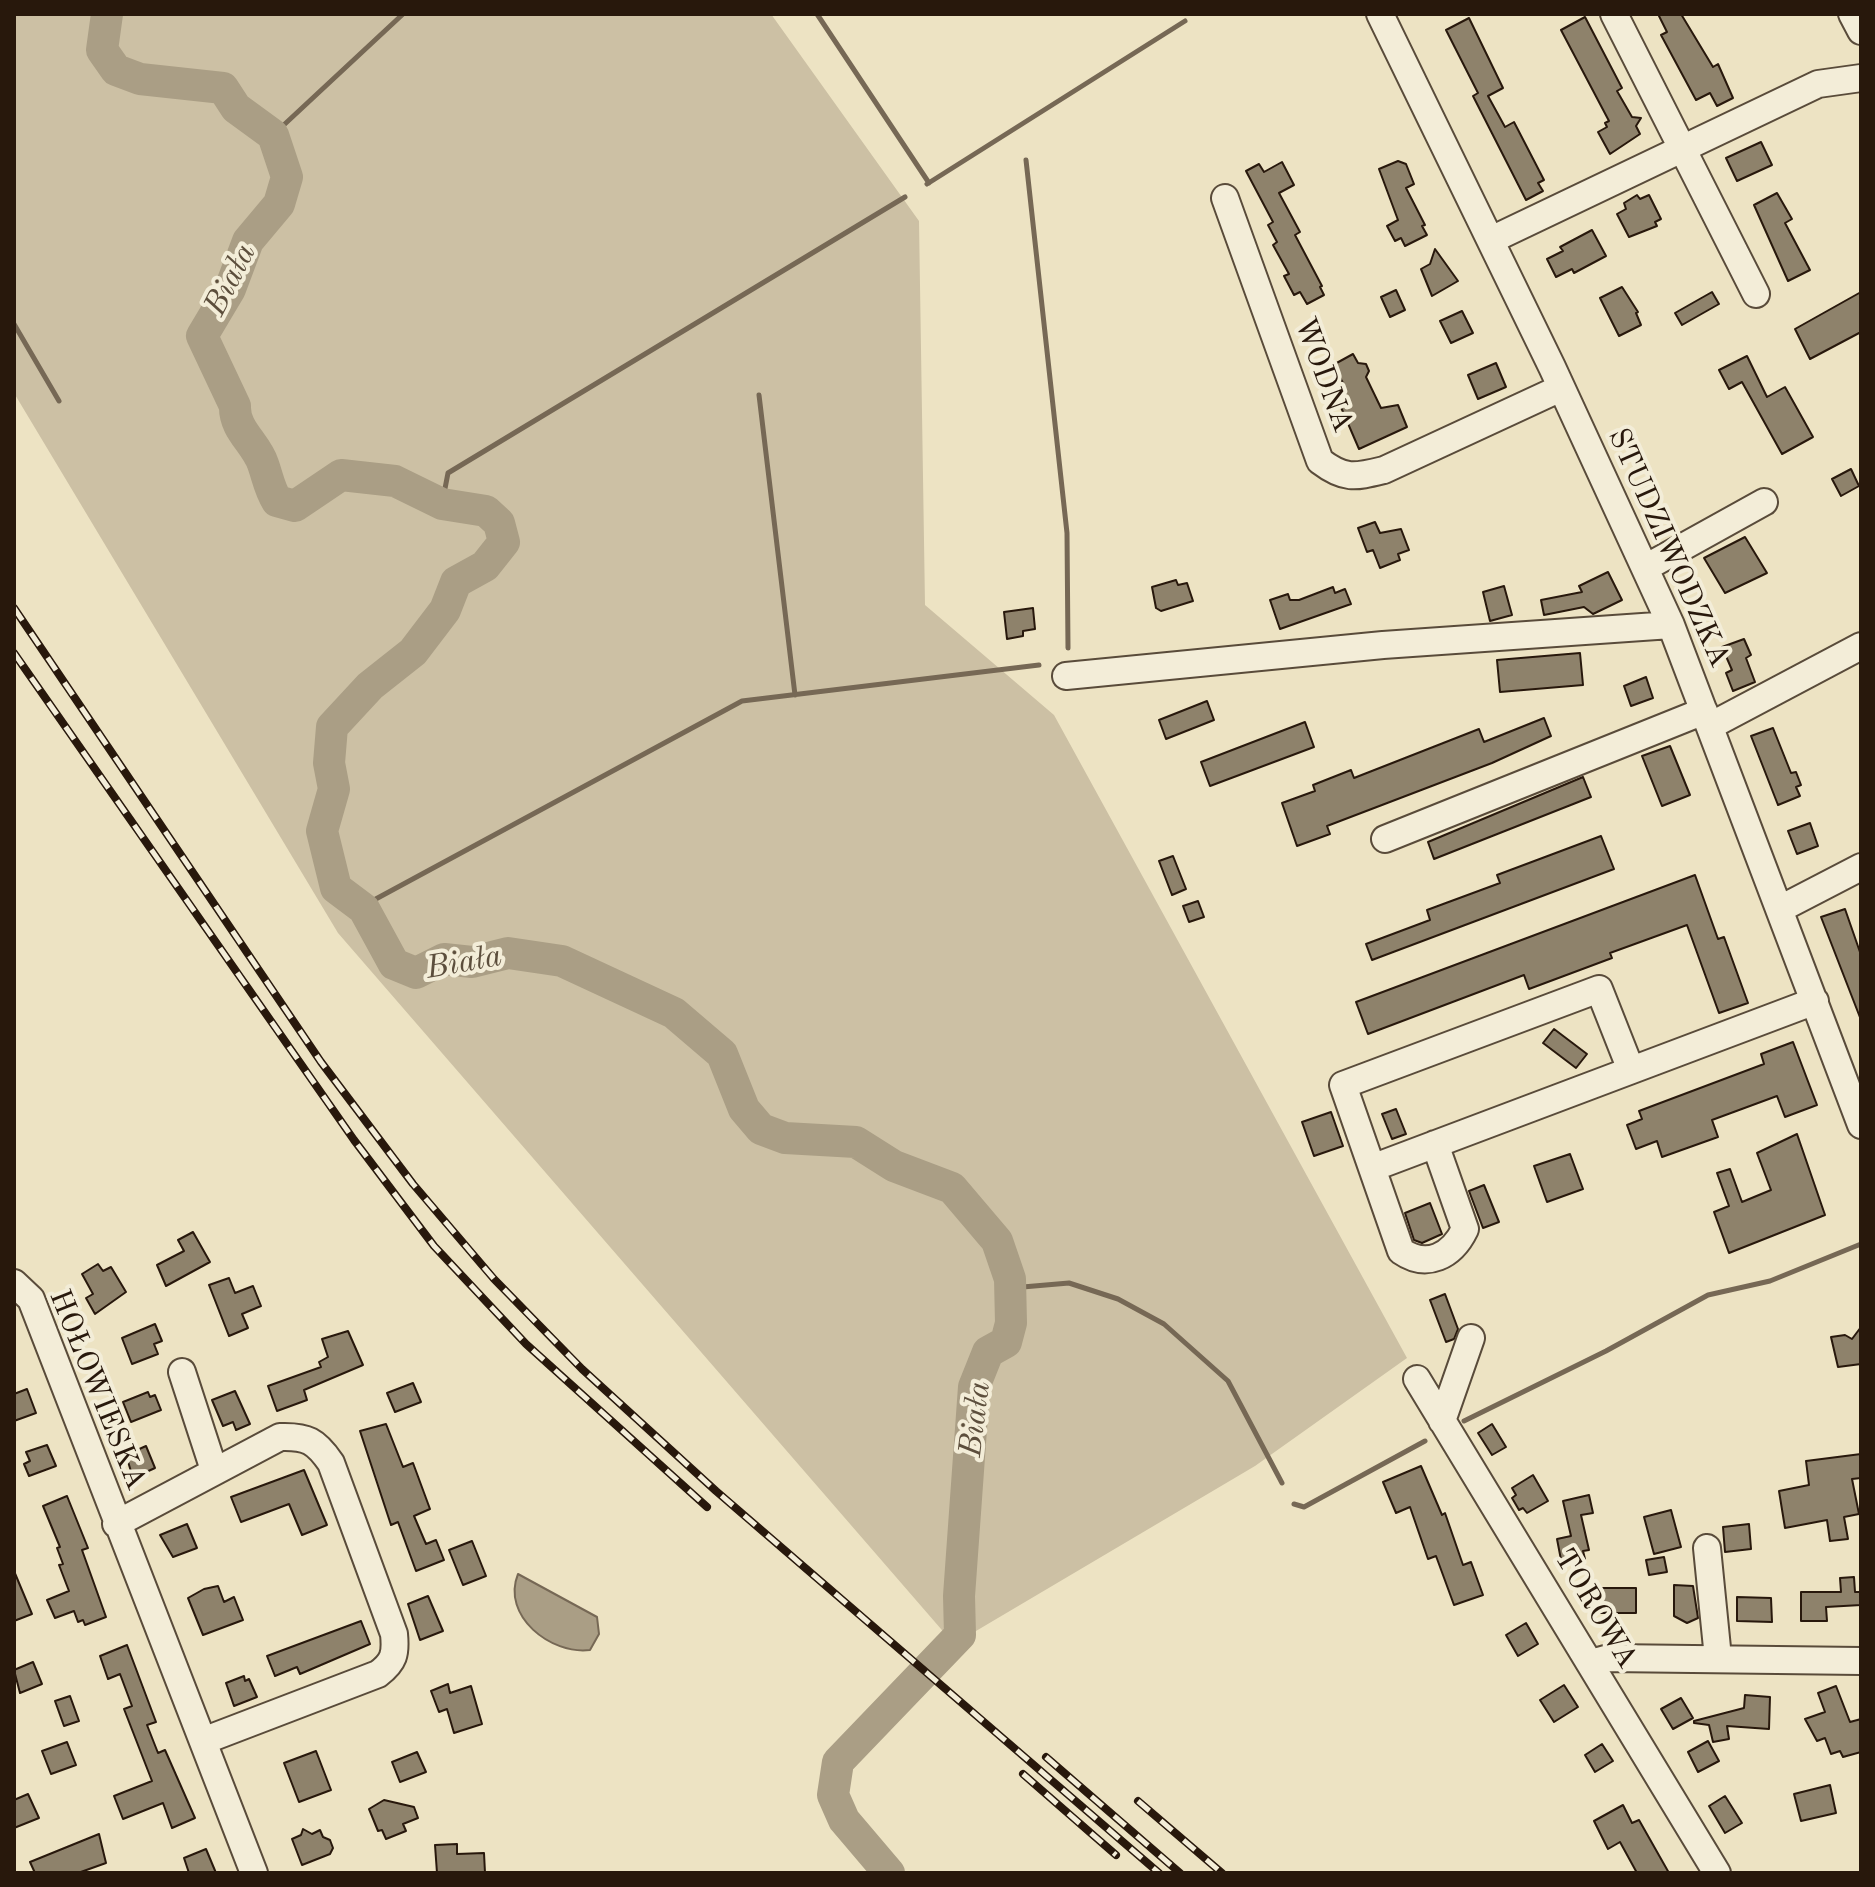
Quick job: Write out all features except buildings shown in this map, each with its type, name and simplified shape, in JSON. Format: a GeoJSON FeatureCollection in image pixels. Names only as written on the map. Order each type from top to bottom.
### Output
{"type":"FeatureCollection","features":[{"type":"Feature","properties":{"kind":"street","name":"STUDZIWODZKA"},"geometry":{"type":"LineString","coordinates":[[1380,14],[1491,240],[1671,625],[1815,1001],[1853,1076],[1861,1125]]}},
{"type":"Feature","properties":{"kind":"street"},"geometry":{"type":"LineString","coordinates":[[1614,14],[1756,294]]}},
{"type":"Feature","properties":{"kind":"street"},"geometry":{"type":"LineString","coordinates":[[1852,14],[1861,31]]}},
{"type":"Feature","properties":{"kind":"street"},"geometry":{"type":"LineString","coordinates":[[1491,240],[1818,84],[1861,78]]}},
{"type":"Feature","properties":{"kind":"street","name":"WODNA"},"geometry":{"type":"LineString","coordinates":[[1225,198],[1320,461],[1338,475],[1358,476],[1384,470],[1561,388]]}},
{"type":"Feature","properties":{"kind":"street"},"geometry":{"type":"LineString","coordinates":[[1645,568],[1764,502]]}},
{"type":"Feature","properties":{"kind":"street"},"geometry":{"type":"LineString","coordinates":[[1066,676],[1383,645],[1671,625]]}},
{"type":"Feature","properties":{"kind":"street"},"geometry":{"type":"LineString","coordinates":[[1385,839],[1707,718],[1861,646]]}},
{"type":"Feature","properties":{"kind":"street"},"geometry":{"type":"LineString","coordinates":[[1780,909],[1861,867]]}},
{"type":"Feature","properties":{"kind":"street"},"geometry":{"type":"LineString","coordinates":[[1435,1144],[1465,1229],[1457,1246],[1442,1256],[1428,1261],[1414,1260],[1401,1251],[1343,1085],[1599,989],[1631,1070]]}},
{"type":"Feature","properties":{"kind":"street"},"geometry":{"type":"LineString","coordinates":[[1372,1168],[1815,1001]]}},
{"type":"Feature","properties":{"kind":"street","name":"HOŁOWIESKA"},"geometry":{"type":"LineString","coordinates":[[14,1283],[31,1299],[254,1873]]}},
{"type":"Feature","properties":{"kind":"street"},"geometry":{"type":"LineString","coordinates":[[1442,1421],[1471,1338]]}},
{"type":"Feature","properties":{"kind":"street"},"geometry":{"type":"LineString","coordinates":[[182,1372],[214,1470]]}},
{"type":"Feature","properties":{"kind":"street","name":"TOROWA"},"geometry":{"type":"LineString","coordinates":[[1417,1379],[1717,1873]]}},
{"type":"Feature","properties":{"kind":"street","name":"HOŁOWIESKA"},"geometry":{"type":"LineString","coordinates":[[116,1524],[280,1437],[303,1436],[317,1444],[336,1477],[394,1634],[396,1651],[392,1663],[378,1674],[203,1741]]}},
{"type":"Feature","properties":{"kind":"street"},"geometry":{"type":"LineString","coordinates":[[1707,1548],[1718,1658]]}},
{"type":"Feature","properties":{"kind":"street"},"geometry":{"type":"LineString","coordinates":[[1591,1663],[1609,1658],[1861,1661]]}},
{"type":"Feature","properties":{"kind":"shaded area"},"geometry":{"type":"Polygon","coordinates":[[[14,14],[771,14],[919,221],[925,605],[1054,715],[1407,1358],[1255,1466],[954,1644],[338,933],[14,393],[14,14]]]}},
{"type":"Feature","properties":{"kind":"shaded area"},"geometry":{"type":"Polygon","coordinates":[[[518,1574],[597,1617],[599,1634],[590,1650],[560,1646],[533,1630],[517,1604],[515,1590],[518,1574]]]}},
{"type":"Feature","properties":{"kind":"waterway","name":"Biała"},"geometry":{"type":"LineString","coordinates":[[107,14],[102,50],[116,70],[140,79],[223,88],[236,108],[273,135],[287,177],[279,204],[248,241],[230,289],[202,336],[235,406],[238,422],[260,456],[277,501],[295,506],[341,475],[395,481],[442,504],[486,511],[499,523],[504,542],[485,566],[456,582],[445,610],[413,652],[370,686],[332,727],[329,763],[334,789],[322,831],[336,888],[364,909],[394,964],[416,973],[444,959],[472,962],[508,953],[562,961],[674,1013],[722,1054],[744,1109],[761,1129],[785,1138],[856,1142],[894,1166],[952,1188],[997,1241],[1010,1279],[1011,1323],[1006,1342],[988,1352],[974,1387],[959,1596],[960,1635],[838,1762],[833,1795],[844,1820],[889,1873]]}},
{"type":"Feature","properties":{"kind":"waterway"},"geometry":{"type":"LineString","coordinates":[[273,135],[403,14]]}},
{"type":"Feature","properties":{"kind":"waterway"},"geometry":{"type":"LineString","coordinates":[[817,14],[929,183]]}},
{"type":"Feature","properties":{"kind":"waterway"},"geometry":{"type":"LineString","coordinates":[[927,184],[1185,21]]}},
{"type":"Feature","properties":{"kind":"waterway"},"geometry":{"type":"LineString","coordinates":[[1026,160],[1067,533],[1068,648]]}},
{"type":"Feature","properties":{"kind":"waterway"},"geometry":{"type":"LineString","coordinates":[[442,504],[448,473],[905,197]]}},
{"type":"Feature","properties":{"kind":"waterway"},"geometry":{"type":"LineString","coordinates":[[14,324],[59,401]]}},
{"type":"Feature","properties":{"kind":"waterway"},"geometry":{"type":"LineString","coordinates":[[759,395],[795,695]]}},
{"type":"Feature","properties":{"kind":"waterway"},"geometry":{"type":"LineString","coordinates":[[361,907],[742,701],[1039,665]]}},
{"type":"Feature","properties":{"kind":"waterway"},"geometry":{"type":"LineString","coordinates":[[1464,1421],[1606,1351],[1708,1295],[1770,1281],[1861,1244]]}},
{"type":"Feature","properties":{"kind":"waterway"},"geometry":{"type":"LineString","coordinates":[[1011,1288],[1069,1283],[1118,1299],[1164,1324],[1228,1381],[1282,1483]]}},
{"type":"Feature","properties":{"kind":"waterway"},"geometry":{"type":"LineString","coordinates":[[1294,1504],[1304,1507],[1425,1441]]}},
{"type":"Feature","properties":{"kind":"railway"},"geometry":{"type":"LineString","coordinates":[[14,608],[321,1062],[413,1184],[494,1279],[582,1369],[716,1491],[1159,1873]]}},
{"type":"Feature","properties":{"kind":"railway"},"geometry":{"type":"LineString","coordinates":[[14,653],[354,1140],[434,1246],[526,1344],[707,1507]]}},
{"type":"Feature","properties":{"kind":"railway"},"geometry":{"type":"LineString","coordinates":[[1046,1757],[1180,1873]]}},
{"type":"Feature","properties":{"kind":"railway"},"geometry":{"type":"LineString","coordinates":[[1023,1774],[1116,1855]]}},
{"type":"Feature","properties":{"kind":"railway"},"geometry":{"type":"LineString","coordinates":[[1138,1801],[1222,1873]]}}]}
